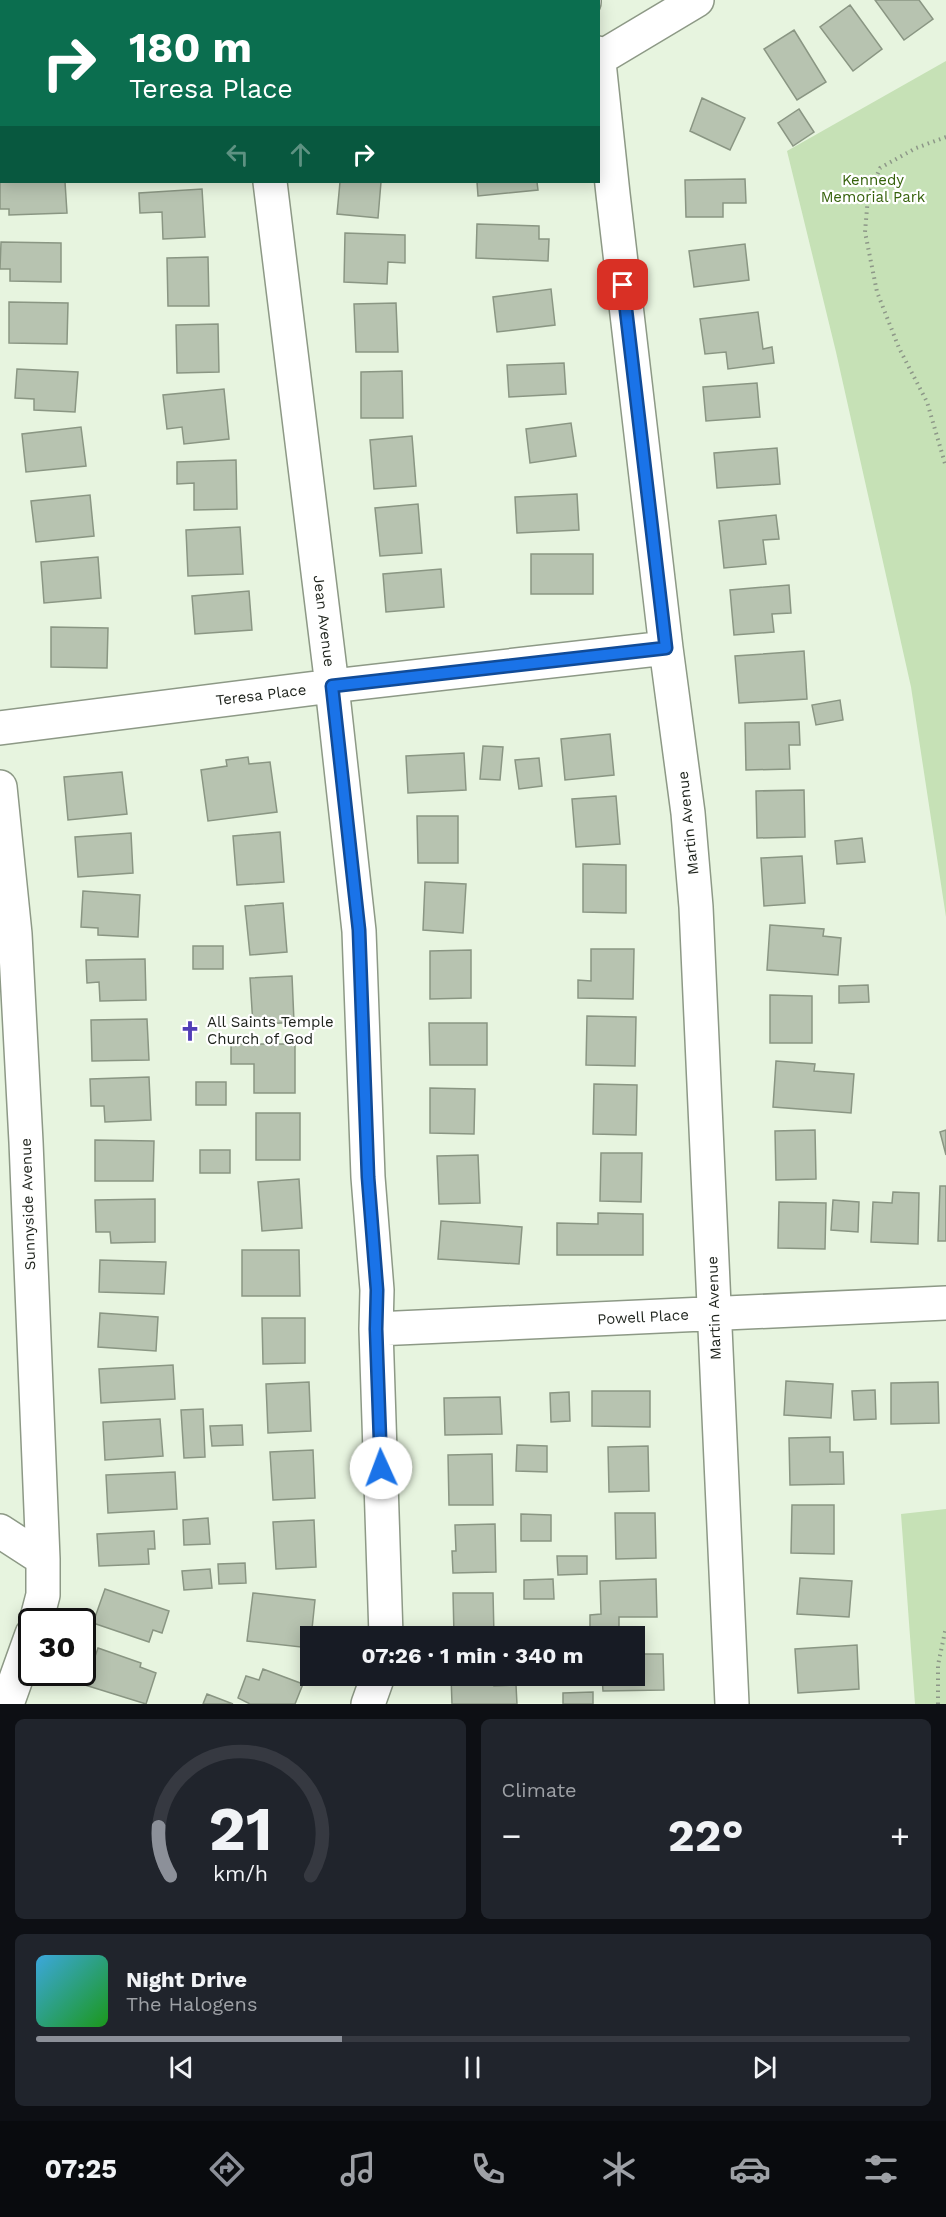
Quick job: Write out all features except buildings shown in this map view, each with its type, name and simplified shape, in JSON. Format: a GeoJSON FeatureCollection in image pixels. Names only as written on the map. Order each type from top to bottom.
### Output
{"type":"FeatureCollection","features":[{"type":"Feature","properties":{"kind":"street","name":"Martin Avenue"},"geometry":{"type":"LineString","coordinates":[[600,55],[697,0]]}},
{"type":"Feature","properties":{"kind":"street","name":"Martin Avenue"},"geometry":{"type":"LineString","coordinates":[[600,66],[666,648],[688,813],[696,906],[732,1704]]}},
{"type":"Feature","properties":{"kind":"street","name":"Jean Avenue"},"geometry":{"type":"LineString","coordinates":[[270,183],[332,686],[359,930],[368,1177],[377,1290],[376,1329],[386,1626]]}},
{"type":"Feature","properties":{"kind":"street","name":"Teresa Place"},"geometry":{"type":"LineString","coordinates":[[0,728],[332,686],[666,648]]}},
{"type":"Feature","properties":{"kind":"street","name":"Sunnyside Avenue"},"geometry":{"type":"LineString","coordinates":[[0,787],[15,934],[13,1133],[43,1559],[43,1595],[40,1608]]}},
{"type":"Feature","properties":{"kind":"street","name":"Powell Place"},"geometry":{"type":"LineString","coordinates":[[376,1329],[946,1303]]}},
{"type":"Feature","properties":{"kind":"street"},"geometry":{"type":"LineString","coordinates":[[0,1532],[43,1559]]}},
{"type":"Feature","properties":{"kind":"street"},"geometry":{"type":"LineString","coordinates":[[7,1704],[18,1673]]}},
{"type":"Feature","properties":{"kind":"street"},"geometry":{"type":"LineString","coordinates":[[368,1704],[374,1686]]}},
{"type":"Feature","properties":{"kind":"path"},"geometry":{"type":"LineString","coordinates":[[946,137],[916,148],[880,168],[868,197],[865,232],[877,292],[899,348],[927,402],[946,467]]}},
{"type":"Feature","properties":{"kind":"path"},"geometry":{"type":"LineString","coordinates":[[938,1704],[938,1665],[946,1627]]}},
{"type":"Feature","properties":{"kind":"green space","name":"Kennedy Memorial Park"},"geometry":{"type":"Polygon","coordinates":[[[946,61],[946,917],[911,687],[836,352],[787,151],[946,61]]]}},
{"type":"Feature","properties":{"kind":"green space"},"geometry":{"type":"Polygon","coordinates":[[[946,1509],[946,1704],[915,1704],[901,1514],[946,1509]]]}},
{"type":"Feature","properties":{"kind":"place","name":"All Saints Temple Church of God"},"geometry":{"type":"Point","coordinates":[190,1031]}},
{"type":"Feature","properties":{"kind":"route"},"geometry":{"type":"LineString","coordinates":[[381,1468],[376,1329],[377,1290],[368,1177],[359,930],[332,686],[666,648],[623,285]]}}]}
